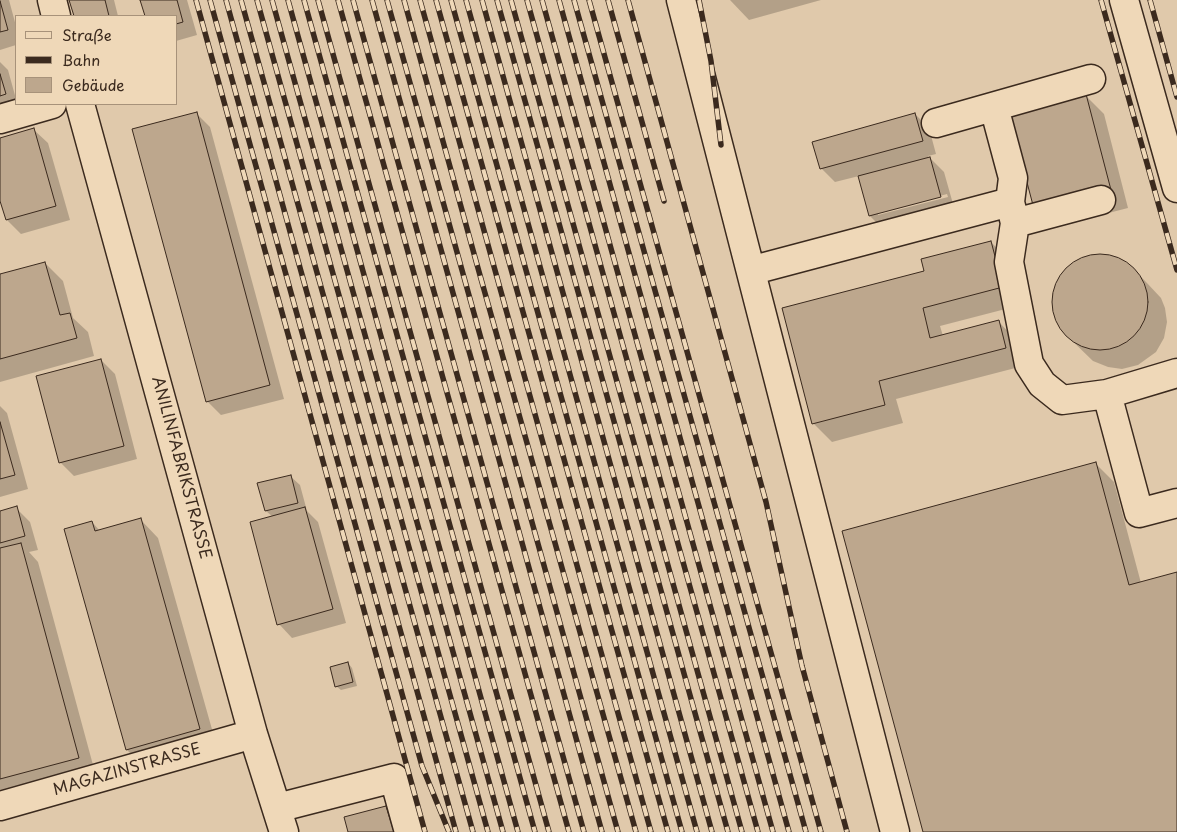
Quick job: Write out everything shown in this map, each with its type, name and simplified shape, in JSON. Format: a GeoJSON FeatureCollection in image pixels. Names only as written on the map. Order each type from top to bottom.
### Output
{"type":"FeatureCollection","features":[{"type":"Feature","properties":{"kind":"street"},"geometry":{"type":"LineString","coordinates":[[52,0],[56,15]]}},
{"type":"Feature","properties":{"kind":"street"},"geometry":{"type":"LineString","coordinates":[[681,0],[895,832]]}},
{"type":"Feature","properties":{"kind":"street"},"geometry":{"type":"LineString","coordinates":[[1124,0],[1177,188]]}},
{"type":"Feature","properties":{"kind":"street"},"geometry":{"type":"LineString","coordinates":[[936,123],[1091,79]]}},
{"type":"Feature","properties":{"kind":"street"},"geometry":{"type":"LineString","coordinates":[[0,119],[49,105]]}},
{"type":"Feature","properties":{"kind":"street","name":"ANILINFABRIKSTRASSE"},"geometry":{"type":"LineString","coordinates":[[80,105],[253,734],[280,820]]}},
{"type":"Feature","properties":{"kind":"street"},"geometry":{"type":"LineString","coordinates":[[994,107],[1013,178],[1009,262],[1029,364],[1042,384],[1062,400],[1107,394],[1177,373]]}},
{"type":"Feature","properties":{"kind":"street"},"geometry":{"type":"LineString","coordinates":[[761,268],[1012,213],[1101,200]]}},
{"type":"Feature","properties":{"kind":"street"},"geometry":{"type":"LineString","coordinates":[[1107,394],[1139,513],[1177,503]]}},
{"type":"Feature","properties":{"kind":"street","name":"MAGAZINSTRASSE"},"geometry":{"type":"LineString","coordinates":[[0,806],[253,734]]}},
{"type":"Feature","properties":{"kind":"street"},"geometry":{"type":"LineString","coordinates":[[280,820],[394,778],[409,832]]}},
{"type":"Feature","properties":{"kind":"shaded area"},"geometry":{"type":"Polygon","coordinates":[[[0,0],[1177,0],[1177,832],[0,832],[0,0]]]}},
{"type":"Feature","properties":{"kind":"building"},"geometry":{"type":"Polygon","coordinates":[[[69,0],[105,0],[109,15],[74,15],[69,0]]]}},
{"type":"Feature","properties":{"kind":"building"},"geometry":{"type":"Polygon","coordinates":[[[140,0],[177,0],[183,22],[178,23],[178,15],[145,15],[140,0]]]}},
{"type":"Feature","properties":{"kind":"building"},"geometry":{"type":"Polygon","coordinates":[[[0,1],[8,30],[0,32],[0,1]]]}},
{"type":"Feature","properties":{"kind":"building"},"geometry":{"type":"Polygon","coordinates":[[[0,74],[6,94],[0,96],[0,74]]]}},
{"type":"Feature","properties":{"kind":"building"},"geometry":{"type":"Polygon","coordinates":[[[1086,94],[1111,190],[1034,209],[1009,114],[1086,94]]]}},
{"type":"Feature","properties":{"kind":"building"},"geometry":{"type":"Polygon","coordinates":[[[197,112],[270,385],[206,402],[132,129],[197,112]]]}},
{"type":"Feature","properties":{"kind":"building"},"geometry":{"type":"Polygon","coordinates":[[[915,113],[923,141],[820,169],[812,142],[915,113]]]}},
{"type":"Feature","properties":{"kind":"building"},"geometry":{"type":"Polygon","coordinates":[[[34,128],[56,206],[6,220],[0,201],[0,138],[34,128]]]}},
{"type":"Feature","properties":{"kind":"building"},"geometry":{"type":"Polygon","coordinates":[[[930,157],[941,197],[869,216],[858,176],[930,157]]]}},
{"type":"Feature","properties":{"kind":"building"},"geometry":{"type":"Polygon","coordinates":[[[991,241],[1003,287],[923,308],[930,338],[999,320],[1006,348],[879,381],[885,405],[812,424],[782,308],[924,271],[921,259],[991,241]]]}},
{"type":"Feature","properties":{"kind":"building"},"geometry":{"type":"Polygon","coordinates":[[[1100,254],[1118,257],[1134,268],[1145,284],[1148,302],[1145,320],[1134,336],[1118,347],[1100,350],[1082,347],[1066,336],[1055,320],[1052,302],[1055,284],[1066,268],[1082,257],[1100,254]]]}},
{"type":"Feature","properties":{"kind":"building"},"geometry":{"type":"Polygon","coordinates":[[[45,262],[60,315],[70,313],[77,338],[0,359],[0,274],[45,262]]]}},
{"type":"Feature","properties":{"kind":"building"},"geometry":{"type":"Polygon","coordinates":[[[101,359],[124,446],[59,463],[36,376],[101,359]]]}},
{"type":"Feature","properties":{"kind":"building"},"geometry":{"type":"Polygon","coordinates":[[[0,422],[15,475],[0,479],[0,422]]]}},
{"type":"Feature","properties":{"kind":"building"},"geometry":{"type":"Polygon","coordinates":[[[1096,462],[1129,585],[1177,572],[1177,832],[923,832],[842,531],[1096,462]]]}},
{"type":"Feature","properties":{"kind":"building"},"geometry":{"type":"Polygon","coordinates":[[[291,475],[298,503],[265,511],[257,483],[291,475]]]}},
{"type":"Feature","properties":{"kind":"building"},"geometry":{"type":"Polygon","coordinates":[[[17,506],[25,536],[0,543],[0,511],[17,506]]]}},
{"type":"Feature","properties":{"kind":"building"},"geometry":{"type":"Polygon","coordinates":[[[305,507],[333,609],[277,625],[250,522],[305,507]]]}},
{"type":"Feature","properties":{"kind":"building"},"geometry":{"type":"Polygon","coordinates":[[[141,518],[200,729],[126,750],[64,529],[92,521],[95,531],[141,518]]]}},
{"type":"Feature","properties":{"kind":"building"},"geometry":{"type":"Polygon","coordinates":[[[21,543],[79,758],[0,779],[0,548],[21,543]]]}},
{"type":"Feature","properties":{"kind":"building"},"geometry":{"type":"Polygon","coordinates":[[[348,662],[353,682],[335,687],[330,667],[348,662]]]}},
{"type":"Feature","properties":{"kind":"building"},"geometry":{"type":"Polygon","coordinates":[[[386,806],[394,832],[348,832],[344,817],[386,806]]]}},
{"type":"Feature","properties":{"kind":"railway"},"geometry":{"type":"LineString","coordinates":[[196,0],[425,832]]}},
{"type":"Feature","properties":{"kind":"railway"},"geometry":{"type":"LineString","coordinates":[[210,0],[422,766],[449,832]]}},
{"type":"Feature","properties":{"kind":"railway"},"geometry":{"type":"LineString","coordinates":[[226,0],[456,832]]}},
{"type":"Feature","properties":{"kind":"railway"},"geometry":{"type":"LineString","coordinates":[[241,0],[473,832]]}},
{"type":"Feature","properties":{"kind":"railway"},"geometry":{"type":"LineString","coordinates":[[257,0],[488,832]]}},
{"type":"Feature","properties":{"kind":"railway"},"geometry":{"type":"LineString","coordinates":[[272,0],[503,832]]}},
{"type":"Feature","properties":{"kind":"railway"},"geometry":{"type":"LineString","coordinates":[[288,0],[518,832]]}},
{"type":"Feature","properties":{"kind":"railway"},"geometry":{"type":"LineString","coordinates":[[304,0],[535,832]]}},
{"type":"Feature","properties":{"kind":"railway"},"geometry":{"type":"LineString","coordinates":[[318,0],[549,832]]}},
{"type":"Feature","properties":{"kind":"railway"},"geometry":{"type":"LineString","coordinates":[[338,0],[569,832]]}},
{"type":"Feature","properties":{"kind":"railway"},"geometry":{"type":"LineString","coordinates":[[353,0],[584,832]]}},
{"type":"Feature","properties":{"kind":"railway"},"geometry":{"type":"LineString","coordinates":[[372,0],[602,832]]}},
{"type":"Feature","properties":{"kind":"railway"},"geometry":{"type":"LineString","coordinates":[[387,0],[618,832]]}},
{"type":"Feature","properties":{"kind":"railway"},"geometry":{"type":"LineString","coordinates":[[404,0],[636,832]]}},
{"type":"Feature","properties":{"kind":"railway"},"geometry":{"type":"LineString","coordinates":[[420,0],[651,832]]}},
{"type":"Feature","properties":{"kind":"railway"},"geometry":{"type":"LineString","coordinates":[[436,0],[668,832]]}},
{"type":"Feature","properties":{"kind":"railway"},"geometry":{"type":"LineString","coordinates":[[451,0],[682,832]]}},
{"type":"Feature","properties":{"kind":"railway"},"geometry":{"type":"LineString","coordinates":[[466,0],[697,832]]}},
{"type":"Feature","properties":{"kind":"railway"},"geometry":{"type":"LineString","coordinates":[[482,0],[712,832]]}},
{"type":"Feature","properties":{"kind":"railway"},"geometry":{"type":"LineString","coordinates":[[497,0],[728,832]]}},
{"type":"Feature","properties":{"kind":"railway"},"geometry":{"type":"LineString","coordinates":[[511,0],[742,832]]}},
{"type":"Feature","properties":{"kind":"railway"},"geometry":{"type":"LineString","coordinates":[[527,0],[758,832]]}},
{"type":"Feature","properties":{"kind":"railway"},"geometry":{"type":"LineString","coordinates":[[542,0],[773,832]]}},
{"type":"Feature","properties":{"kind":"railway"},"geometry":{"type":"LineString","coordinates":[[559,0],[789,832]]}},
{"type":"Feature","properties":{"kind":"railway"},"geometry":{"type":"LineString","coordinates":[[574,0],[806,832]]}},
{"type":"Feature","properties":{"kind":"railway"},"geometry":{"type":"LineString","coordinates":[[589,0],[821,832]]}},
{"type":"Feature","properties":{"kind":"railway"},"geometry":{"type":"LineString","coordinates":[[608,0],[664,201]]}},
{"type":"Feature","properties":{"kind":"railway"},"geometry":{"type":"LineString","coordinates":[[628,0],[766,502],[802,666],[847,832]]}},
{"type":"Feature","properties":{"kind":"railway"},"geometry":{"type":"LineString","coordinates":[[699,0],[711,61],[721,145]]}},
{"type":"Feature","properties":{"kind":"railway"},"geometry":{"type":"LineString","coordinates":[[1101,0],[1177,270]]}},
{"type":"Feature","properties":{"kind":"railway"},"geometry":{"type":"LineString","coordinates":[[1150,0],[1177,97]]}}]}
